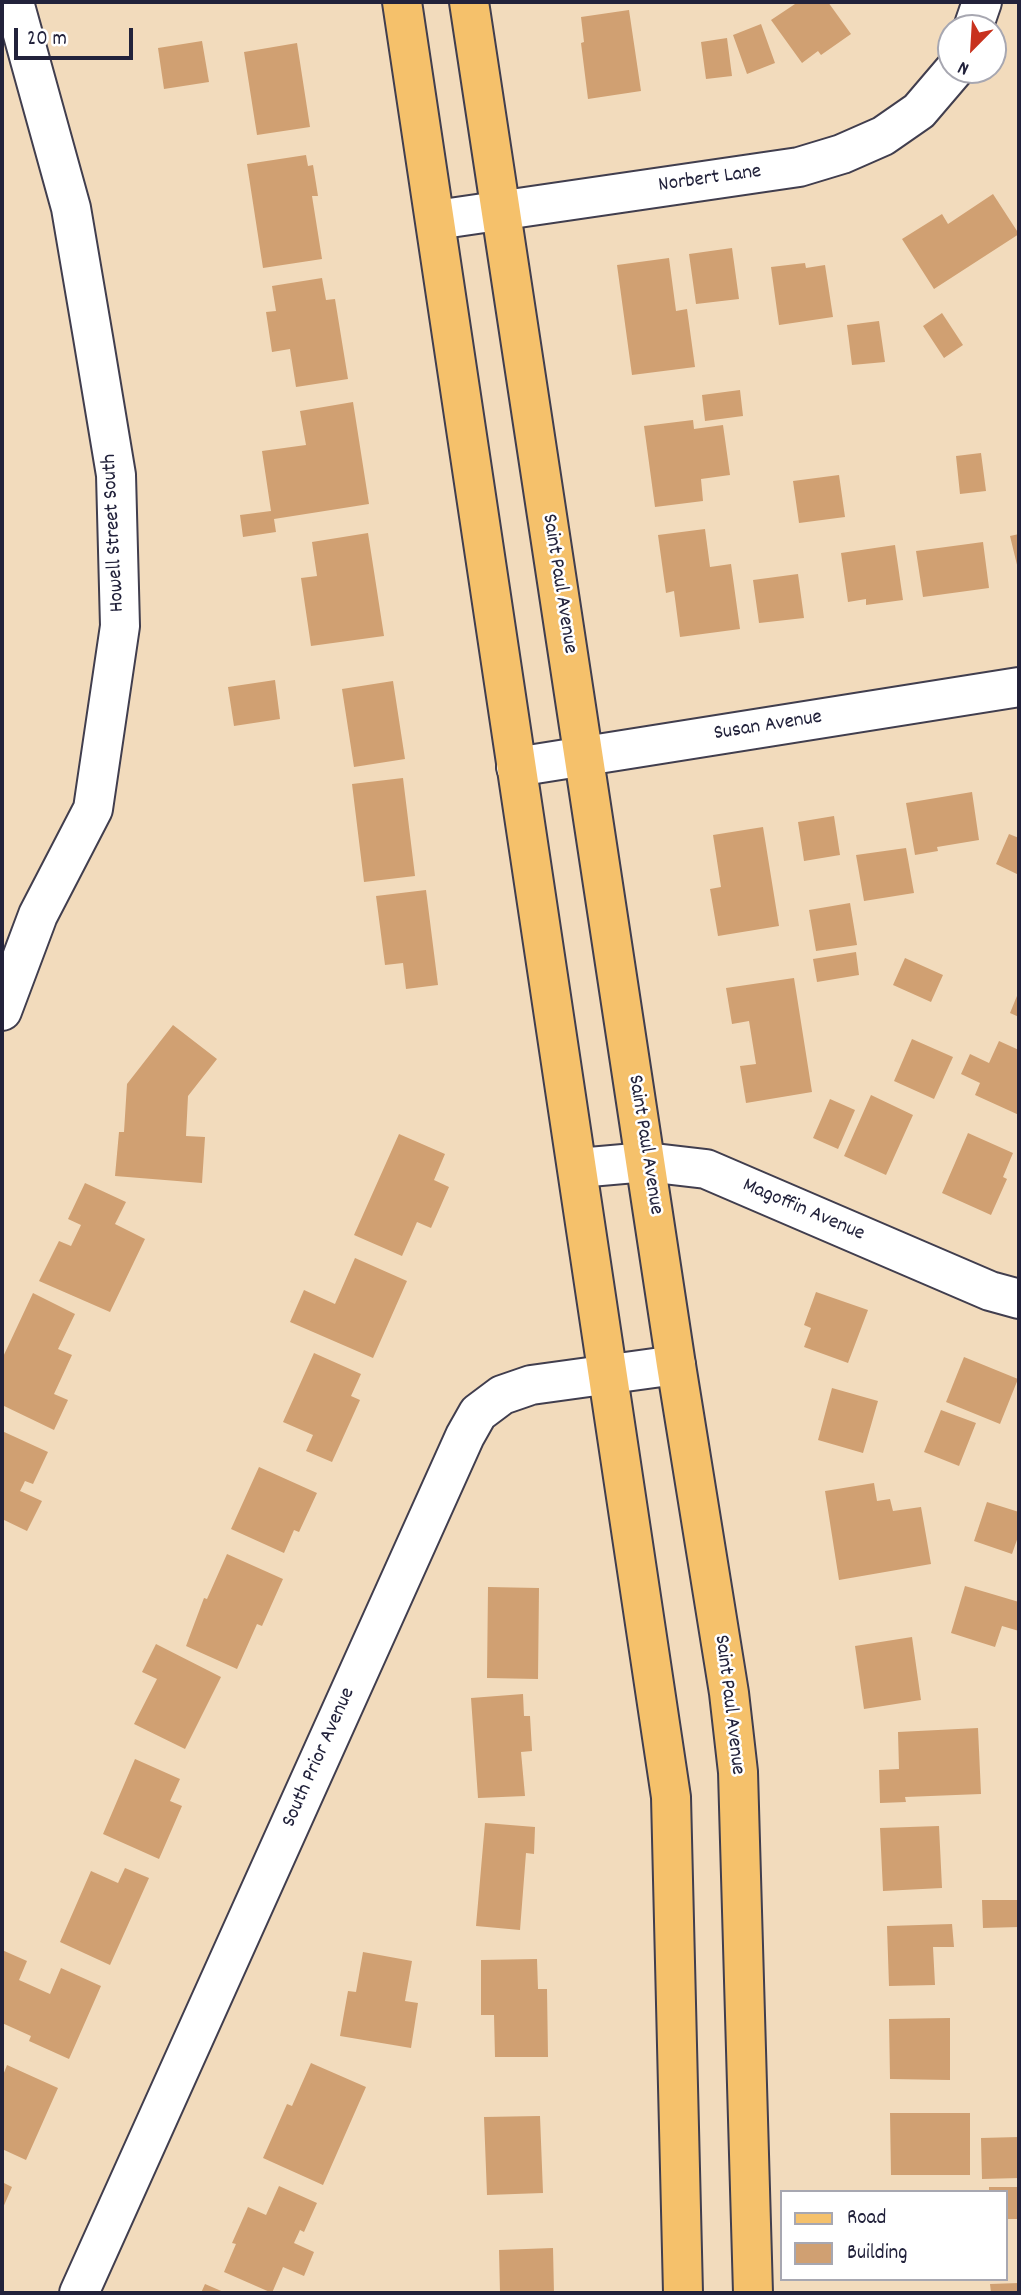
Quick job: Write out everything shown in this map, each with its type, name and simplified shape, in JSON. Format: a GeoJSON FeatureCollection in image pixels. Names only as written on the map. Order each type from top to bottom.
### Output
{"type":"FeatureCollection","features":[{"type":"Feature","properties":{"kind":"main road"},"geometry":{"type":"LineString","coordinates":[[402,2],[671,1797],[683,2293]]}},
{"type":"Feature","properties":{"kind":"main road","name":"Saint Paul Avenue"},"geometry":{"type":"LineString","coordinates":[[469,2],[676,1365],[729,1693],[738,1772],[753,2293]]}},
{"type":"Feature","properties":{"kind":"street","name":"Howell Street South"},"geometry":{"type":"LineString","coordinates":[[2,1011],[38,915],[93,809],[120,626],[116,475],[96,351],[71,208],[14,2]]}},
{"type":"Feature","properties":{"kind":"street","name":"Norbert Lane"},"geometry":{"type":"LineString","coordinates":[[436,220],[799,167],[842,155],[883,136],[919,111],[942,84]]}},
{"type":"Feature","properties":{"kind":"street","name":"Susan Avenue"},"geometry":{"type":"LineString","coordinates":[[516,767],[1019,687]]}},
{"type":"Feature","properties":{"kind":"street","name":"Magoffin Avenue"},"geometry":{"type":"LineString","coordinates":[[578,1168],[646,1162],[706,1169],[990,1291],[1019,1299]]}},
{"type":"Feature","properties":{"kind":"street","name":"South Prior Avenue"},"geometry":{"type":"LineString","coordinates":[[79,2293],[465,1436],[478,1413],[502,1395],[531,1384],[676,1365]]}},
{"type":"Feature","properties":{"kind":"building"},"geometry":{"type":"Polygon","coordinates":[[[798,2],[828,2],[851,34],[821,55],[818,51],[802,63],[771,20],[798,2]]]}},
{"type":"Feature","properties":{"kind":"building"},"geometry":{"type":"Polygon","coordinates":[[[629,10],[641,91],[588,99],[581,43],[584,42],[581,17],[629,10]]]}},
{"type":"Feature","properties":{"kind":"building"},"geometry":{"type":"Polygon","coordinates":[[[761,24],[775,63],[747,74],[733,35],[761,24]]]}},
{"type":"Feature","properties":{"kind":"building"},"geometry":{"type":"Polygon","coordinates":[[[727,38],[732,76],[706,79],[701,42],[727,38]]]}},
{"type":"Feature","properties":{"kind":"building"},"geometry":{"type":"Polygon","coordinates":[[[202,41],[209,82],[164,89],[158,48],[202,41]]]}},
{"type":"Feature","properties":{"kind":"building"},"geometry":{"type":"Polygon","coordinates":[[[297,43],[310,127],[257,135],[244,52],[297,43]]]}},
{"type":"Feature","properties":{"kind":"building"},"geometry":{"type":"Polygon","coordinates":[[[306,155],[308,166],[313,165],[318,196],[312,196],[322,259],[263,268],[247,164],[306,155]]]}},
{"type":"Feature","properties":{"kind":"building"},"geometry":{"type":"Polygon","coordinates":[[[993,194],[1019,234],[934,289],[902,239],[942,214],[948,224],[993,194]]]}},
{"type":"Feature","properties":{"kind":"building"},"geometry":{"type":"Polygon","coordinates":[[[732,248],[739,299],[696,304],[689,254],[732,248]]]}},
{"type":"Feature","properties":{"kind":"building"},"geometry":{"type":"Polygon","coordinates":[[[669,258],[676,311],[687,309],[695,367],[632,375],[617,265],[669,258]]]}},
{"type":"Feature","properties":{"kind":"building"},"geometry":{"type":"Polygon","coordinates":[[[805,263],[806,268],[825,265],[833,317],[779,325],[771,267],[805,263]]]}},
{"type":"Feature","properties":{"kind":"building"},"geometry":{"type":"Polygon","coordinates":[[[322,278],[326,300],[335,299],[348,379],[296,387],[290,349],[272,352],[266,312],[276,311],[272,286],[322,278]]]}},
{"type":"Feature","properties":{"kind":"building"},"geometry":{"type":"Polygon","coordinates":[[[942,313],[963,345],[944,358],[923,326],[942,313]]]}},
{"type":"Feature","properties":{"kind":"building"},"geometry":{"type":"Polygon","coordinates":[[[879,321],[885,362],[852,365],[847,325],[879,321]]]}},
{"type":"Feature","properties":{"kind":"building"},"geometry":{"type":"Polygon","coordinates":[[[740,390],[743,416],[705,421],[702,395],[740,390]]]}},
{"type":"Feature","properties":{"kind":"building"},"geometry":{"type":"Polygon","coordinates":[[[353,402],[369,504],[274,519],[276,532],[243,537],[240,515],[271,511],[262,451],[306,445],[300,411],[353,402]]]}},
{"type":"Feature","properties":{"kind":"building"},"geometry":{"type":"Polygon","coordinates":[[[693,420],[694,429],[723,425],[730,475],[701,479],[703,501],[655,507],[644,426],[693,420]]]}},
{"type":"Feature","properties":{"kind":"building"},"geometry":{"type":"Polygon","coordinates":[[[981,453],[986,491],[960,494],[956,456],[981,453]]]}},
{"type":"Feature","properties":{"kind":"building"},"geometry":{"type":"Polygon","coordinates":[[[839,475],[845,517],[799,523],[793,481],[839,475]]]}},
{"type":"Feature","properties":{"kind":"building"},"geometry":{"type":"Polygon","coordinates":[[[705,529],[710,567],[731,564],[740,629],[680,637],[674,591],[666,593],[658,535],[705,529]]]}},
{"type":"Feature","properties":{"kind":"building"},"geometry":{"type":"Polygon","coordinates":[[[368,533],[384,636],[311,646],[301,578],[317,576],[312,542],[368,533]]]}},
{"type":"Feature","properties":{"kind":"building"},"geometry":{"type":"Polygon","coordinates":[[[1019,534],[1019,569],[1018,569],[1010,536],[1019,534]]]}},
{"type":"Feature","properties":{"kind":"building"},"geometry":{"type":"Polygon","coordinates":[[[983,542],[989,588],[923,597],[916,551],[983,542]]]}},
{"type":"Feature","properties":{"kind":"building"},"geometry":{"type":"Polygon","coordinates":[[[895,545],[903,600],[866,605],[866,599],[848,602],[841,553],[895,545]]]}},
{"type":"Feature","properties":{"kind":"building"},"geometry":{"type":"Polygon","coordinates":[[[798,574],[804,618],[759,623],[753,580],[798,574]]]}},
{"type":"Feature","properties":{"kind":"building"},"geometry":{"type":"Polygon","coordinates":[[[275,680],[280,719],[234,726],[228,687],[275,680]]]}},
{"type":"Feature","properties":{"kind":"building"},"geometry":{"type":"Polygon","coordinates":[[[393,681],[405,759],[354,767],[342,689],[393,681]]]}},
{"type":"Feature","properties":{"kind":"building"},"geometry":{"type":"Polygon","coordinates":[[[403,778],[415,876],[364,882],[352,784],[403,778]]]}},
{"type":"Feature","properties":{"kind":"building"},"geometry":{"type":"Polygon","coordinates":[[[972,792],[979,840],[937,847],[938,851],[915,855],[906,803],[972,792]]]}},
{"type":"Feature","properties":{"kind":"building"},"geometry":{"type":"Polygon","coordinates":[[[834,816],[840,855],[804,861],[798,822],[834,816]]]}},
{"type":"Feature","properties":{"kind":"building"},"geometry":{"type":"Polygon","coordinates":[[[763,827],[779,926],[718,936],[710,889],[721,887],[713,835],[763,827]]]}},
{"type":"Feature","properties":{"kind":"building"},"geometry":{"type":"Polygon","coordinates":[[[1009,834],[1019,838],[1019,875],[996,864],[1009,834]]]}},
{"type":"Feature","properties":{"kind":"building"},"geometry":{"type":"Polygon","coordinates":[[[906,848],[914,893],[864,901],[856,855],[906,848]]]}},
{"type":"Feature","properties":{"kind":"building"},"geometry":{"type":"Polygon","coordinates":[[[426,890],[438,985],[406,989],[403,963],[385,965],[376,896],[426,890]]]}},
{"type":"Feature","properties":{"kind":"building"},"geometry":{"type":"Polygon","coordinates":[[[850,903],[857,945],[816,951],[809,910],[850,903]]]}},
{"type":"Feature","properties":{"kind":"building"},"geometry":{"type":"Polygon","coordinates":[[[856,952],[859,975],[817,982],[813,959],[856,952]]]}},
{"type":"Feature","properties":{"kind":"building"},"geometry":{"type":"Polygon","coordinates":[[[905,958],[943,975],[931,1002],[893,985],[905,958]]]}},
{"type":"Feature","properties":{"kind":"building"},"geometry":{"type":"Polygon","coordinates":[[[794,978],[812,1092],[746,1103],[740,1066],[756,1064],[749,1021],[732,1024],[726,988],[794,978]]]}},
{"type":"Feature","properties":{"kind":"building"},"geometry":{"type":"Polygon","coordinates":[[[1019,991],[1019,1017],[1010,1013],[1019,991]]]}},
{"type":"Feature","properties":{"kind":"building"},"geometry":{"type":"Polygon","coordinates":[[[173,1025],[217,1059],[188,1096],[186,1136],[205,1137],[202,1183],[115,1176],[119,1132],[124,1132],[127,1084],[173,1025]]]}},
{"type":"Feature","properties":{"kind":"building"},"geometry":{"type":"Polygon","coordinates":[[[912,1039],[953,1057],[934,1099],[894,1081],[912,1039]]]}},
{"type":"Feature","properties":{"kind":"building"},"geometry":{"type":"Polygon","coordinates":[[[999,1041],[1019,1050],[1019,1115],[975,1095],[980,1083],[961,1074],[970,1054],[989,1063],[999,1041]]]}},
{"type":"Feature","properties":{"kind":"building"},"geometry":{"type":"Polygon","coordinates":[[[871,1095],[913,1115],[886,1175],[844,1156],[871,1095]]]}},
{"type":"Feature","properties":{"kind":"building"},"geometry":{"type":"Polygon","coordinates":[[[830,1099],[855,1110],[838,1149],[813,1138],[830,1099]]]}},
{"type":"Feature","properties":{"kind":"building"},"geometry":{"type":"Polygon","coordinates":[[[968,1133],[1013,1153],[1003,1177],[1007,1179],[991,1215],[942,1193],[968,1133]]]}},
{"type":"Feature","properties":{"kind":"building"},"geometry":{"type":"Polygon","coordinates":[[[399,1134],[445,1154],[434,1180],[449,1187],[431,1228],[417,1222],[402,1256],[354,1235],[399,1134]]]}},
{"type":"Feature","properties":{"kind":"building"},"geometry":{"type":"Polygon","coordinates":[[[85,1183],[126,1202],[115,1224],[145,1239],[110,1312],[39,1281],[59,1241],[71,1246],[81,1225],[68,1219],[85,1183]]]}},
{"type":"Feature","properties":{"kind":"building"},"geometry":{"type":"Polygon","coordinates":[[[355,1258],[407,1281],[373,1358],[290,1322],[304,1290],[335,1304],[355,1258]]]}},
{"type":"Feature","properties":{"kind":"building"},"geometry":{"type":"Polygon","coordinates":[[[816,1292],[868,1310],[848,1363],[804,1347],[811,1328],[804,1325],[816,1292]]]}},
{"type":"Feature","properties":{"kind":"building"},"geometry":{"type":"Polygon","coordinates":[[[33,1293],[75,1314],[58,1349],[72,1355],[54,1394],[68,1400],[54,1430],[2,1405],[2,1359],[33,1293]]]}},
{"type":"Feature","properties":{"kind":"building"},"geometry":{"type":"Polygon","coordinates":[[[314,1353],[361,1374],[351,1396],[360,1400],[332,1462],[306,1451],[313,1435],[283,1422],[314,1353]]]}},
{"type":"Feature","properties":{"kind":"building"},"geometry":{"type":"Polygon","coordinates":[[[964,1357],[1018,1379],[1000,1424],[946,1402],[964,1357]]]}},
{"type":"Feature","properties":{"kind":"building"},"geometry":{"type":"Polygon","coordinates":[[[832,1388],[878,1401],[863,1453],[818,1440],[832,1388]]]}},
{"type":"Feature","properties":{"kind":"building"},"geometry":{"type":"Polygon","coordinates":[[[941,1410],[976,1423],[959,1466],[924,1452],[941,1410]]]}},
{"type":"Feature","properties":{"kind":"building"},"geometry":{"type":"Polygon","coordinates":[[[2,1431],[48,1452],[33,1484],[25,1481],[20,1491],[42,1501],[27,1531],[2,1519],[2,1431]]]}},
{"type":"Feature","properties":{"kind":"building"},"geometry":{"type":"Polygon","coordinates":[[[259,1467],[317,1493],[299,1532],[294,1530],[284,1553],[231,1529],[259,1467]]]}},
{"type":"Feature","properties":{"kind":"building"},"geometry":{"type":"Polygon","coordinates":[[[874,1483],[877,1501],[890,1499],[893,1511],[921,1507],[931,1564],[839,1580],[825,1491],[874,1483]]]}},
{"type":"Feature","properties":{"kind":"building"},"geometry":{"type":"Polygon","coordinates":[[[987,1502],[1019,1512],[1019,1534],[1012,1554],[974,1541],[987,1502]]]}},
{"type":"Feature","properties":{"kind":"building"},"geometry":{"type":"Polygon","coordinates":[[[227,1554],[283,1579],[262,1626],[257,1624],[237,1669],[186,1646],[204,1598],[207,1599],[227,1554]]]}},
{"type":"Feature","properties":{"kind":"building"},"geometry":{"type":"Polygon","coordinates":[[[965,1586],[1019,1602],[1019,1631],[1002,1626],[995,1647],[951,1633],[965,1586]]]}},
{"type":"Feature","properties":{"kind":"building"},"geometry":{"type":"Polygon","coordinates":[[[488,1587],[539,1588],[538,1679],[487,1678],[488,1587]]]}},
{"type":"Feature","properties":{"kind":"building"},"geometry":{"type":"Polygon","coordinates":[[[912,1637],[921,1700],[864,1709],[855,1646],[912,1637]]]}},
{"type":"Feature","properties":{"kind":"building"},"geometry":{"type":"Polygon","coordinates":[[[156,1644],[221,1677],[185,1749],[134,1724],[157,1679],[142,1672],[156,1644]]]}},
{"type":"Feature","properties":{"kind":"building"},"geometry":{"type":"Polygon","coordinates":[[[523,1694],[524,1716],[530,1716],[532,1751],[521,1752],[525,1796],[478,1798],[471,1698],[523,1694]]]}},
{"type":"Feature","properties":{"kind":"building"},"geometry":{"type":"Polygon","coordinates":[[[978,1728],[981,1794],[905,1797],[906,1802],[880,1803],[879,1770],[899,1769],[898,1732],[978,1728]]]}},
{"type":"Feature","properties":{"kind":"building"},"geometry":{"type":"Polygon","coordinates":[[[135,1759],[180,1779],[170,1801],[182,1806],[159,1859],[103,1834],[135,1759]]]}},
{"type":"Feature","properties":{"kind":"building"},"geometry":{"type":"Polygon","coordinates":[[[485,1823],[535,1827],[534,1854],[526,1853],[520,1930],[476,1926],[485,1823]]]}},
{"type":"Feature","properties":{"kind":"building"},"geometry":{"type":"Polygon","coordinates":[[[939,1826],[942,1888],[883,1891],[880,1828],[939,1826]]]}},
{"type":"Feature","properties":{"kind":"building"},"geometry":{"type":"Polygon","coordinates":[[[125,1868],[149,1878],[110,1965],[60,1942],[91,1871],[118,1883],[125,1868]]]}},
{"type":"Feature","properties":{"kind":"building"},"geometry":{"type":"Polygon","coordinates":[[[982,1900],[1019,1900],[1019,1927],[983,1928],[982,1900]]]}},
{"type":"Feature","properties":{"kind":"building"},"geometry":{"type":"Polygon","coordinates":[[[952,1924],[954,1947],[933,1947],[935,1985],[889,1986],[887,1926],[952,1924]]]}},
{"type":"Feature","properties":{"kind":"building"},"geometry":{"type":"Polygon","coordinates":[[[2,1950],[27,1961],[19,1980],[50,1994],[61,1968],[101,1986],[69,2059],[29,2041],[31,2036],[2,2023],[2,1950]]]}},
{"type":"Feature","properties":{"kind":"building"},"geometry":{"type":"Polygon","coordinates":[[[363,1952],[412,1961],[405,2001],[418,2003],[411,2048],[340,2036],[348,1991],[356,1992],[363,1952]]]}},
{"type":"Feature","properties":{"kind":"building"},"geometry":{"type":"Polygon","coordinates":[[[537,1959],[538,1989],[547,1989],[548,2057],[495,2057],[494,2015],[481,2015],[481,1960],[537,1959]]]}},
{"type":"Feature","properties":{"kind":"building"},"geometry":{"type":"Polygon","coordinates":[[[950,2018],[950,2080],[890,2079],[889,2019],[950,2018]]]}},
{"type":"Feature","properties":{"kind":"building"},"geometry":{"type":"Polygon","coordinates":[[[311,2063],[366,2087],[323,2185],[263,2158],[287,2104],[292,2106],[311,2063]]]}},
{"type":"Feature","properties":{"kind":"building"},"geometry":{"type":"Polygon","coordinates":[[[7,2065],[58,2088],[26,2160],[2,2149],[2,2078],[7,2065]]]}},
{"type":"Feature","properties":{"kind":"building"},"geometry":{"type":"Polygon","coordinates":[[[890,2113],[970,2113],[970,2175],[891,2175],[890,2113]]]}},
{"type":"Feature","properties":{"kind":"building"},"geometry":{"type":"Polygon","coordinates":[[[540,2116],[543,2193],[487,2195],[484,2117],[540,2116]]]}},
{"type":"Feature","properties":{"kind":"building"},"geometry":{"type":"Polygon","coordinates":[[[1019,2137],[1019,2178],[982,2179],[981,2138],[1019,2137]]]}},
{"type":"Feature","properties":{"kind":"building"},"geometry":{"type":"Polygon","coordinates":[[[2,2182],[12,2187],[2,2210],[2,2182]]]}},
{"type":"Feature","properties":{"kind":"building"},"geometry":{"type":"Polygon","coordinates":[[[279,2186],[317,2203],[304,2232],[300,2230],[294,2243],[314,2252],[304,2276],[283,2267],[272,2293],[224,2272],[236,2244],[232,2243],[248,2207],[266,2215],[279,2186]]]}},
{"type":"Feature","properties":{"kind":"building"},"geometry":{"type":"Polygon","coordinates":[[[989,2187],[1019,2187],[1019,2219],[1007,2219],[1007,2190],[989,2190],[989,2187]]]}},
{"type":"Feature","properties":{"kind":"building"},"geometry":{"type":"Polygon","coordinates":[[[553,2248],[554,2293],[500,2293],[499,2250],[553,2248]]]}},
{"type":"Feature","properties":{"kind":"building"},"geometry":{"type":"Polygon","coordinates":[[[1019,2283],[1019,2293],[991,2293],[990,2284],[1019,2283]]]}},
{"type":"Feature","properties":{"kind":"building"},"geometry":{"type":"Polygon","coordinates":[[[205,2284],[226,2293],[201,2293],[205,2284]]]}}]}
